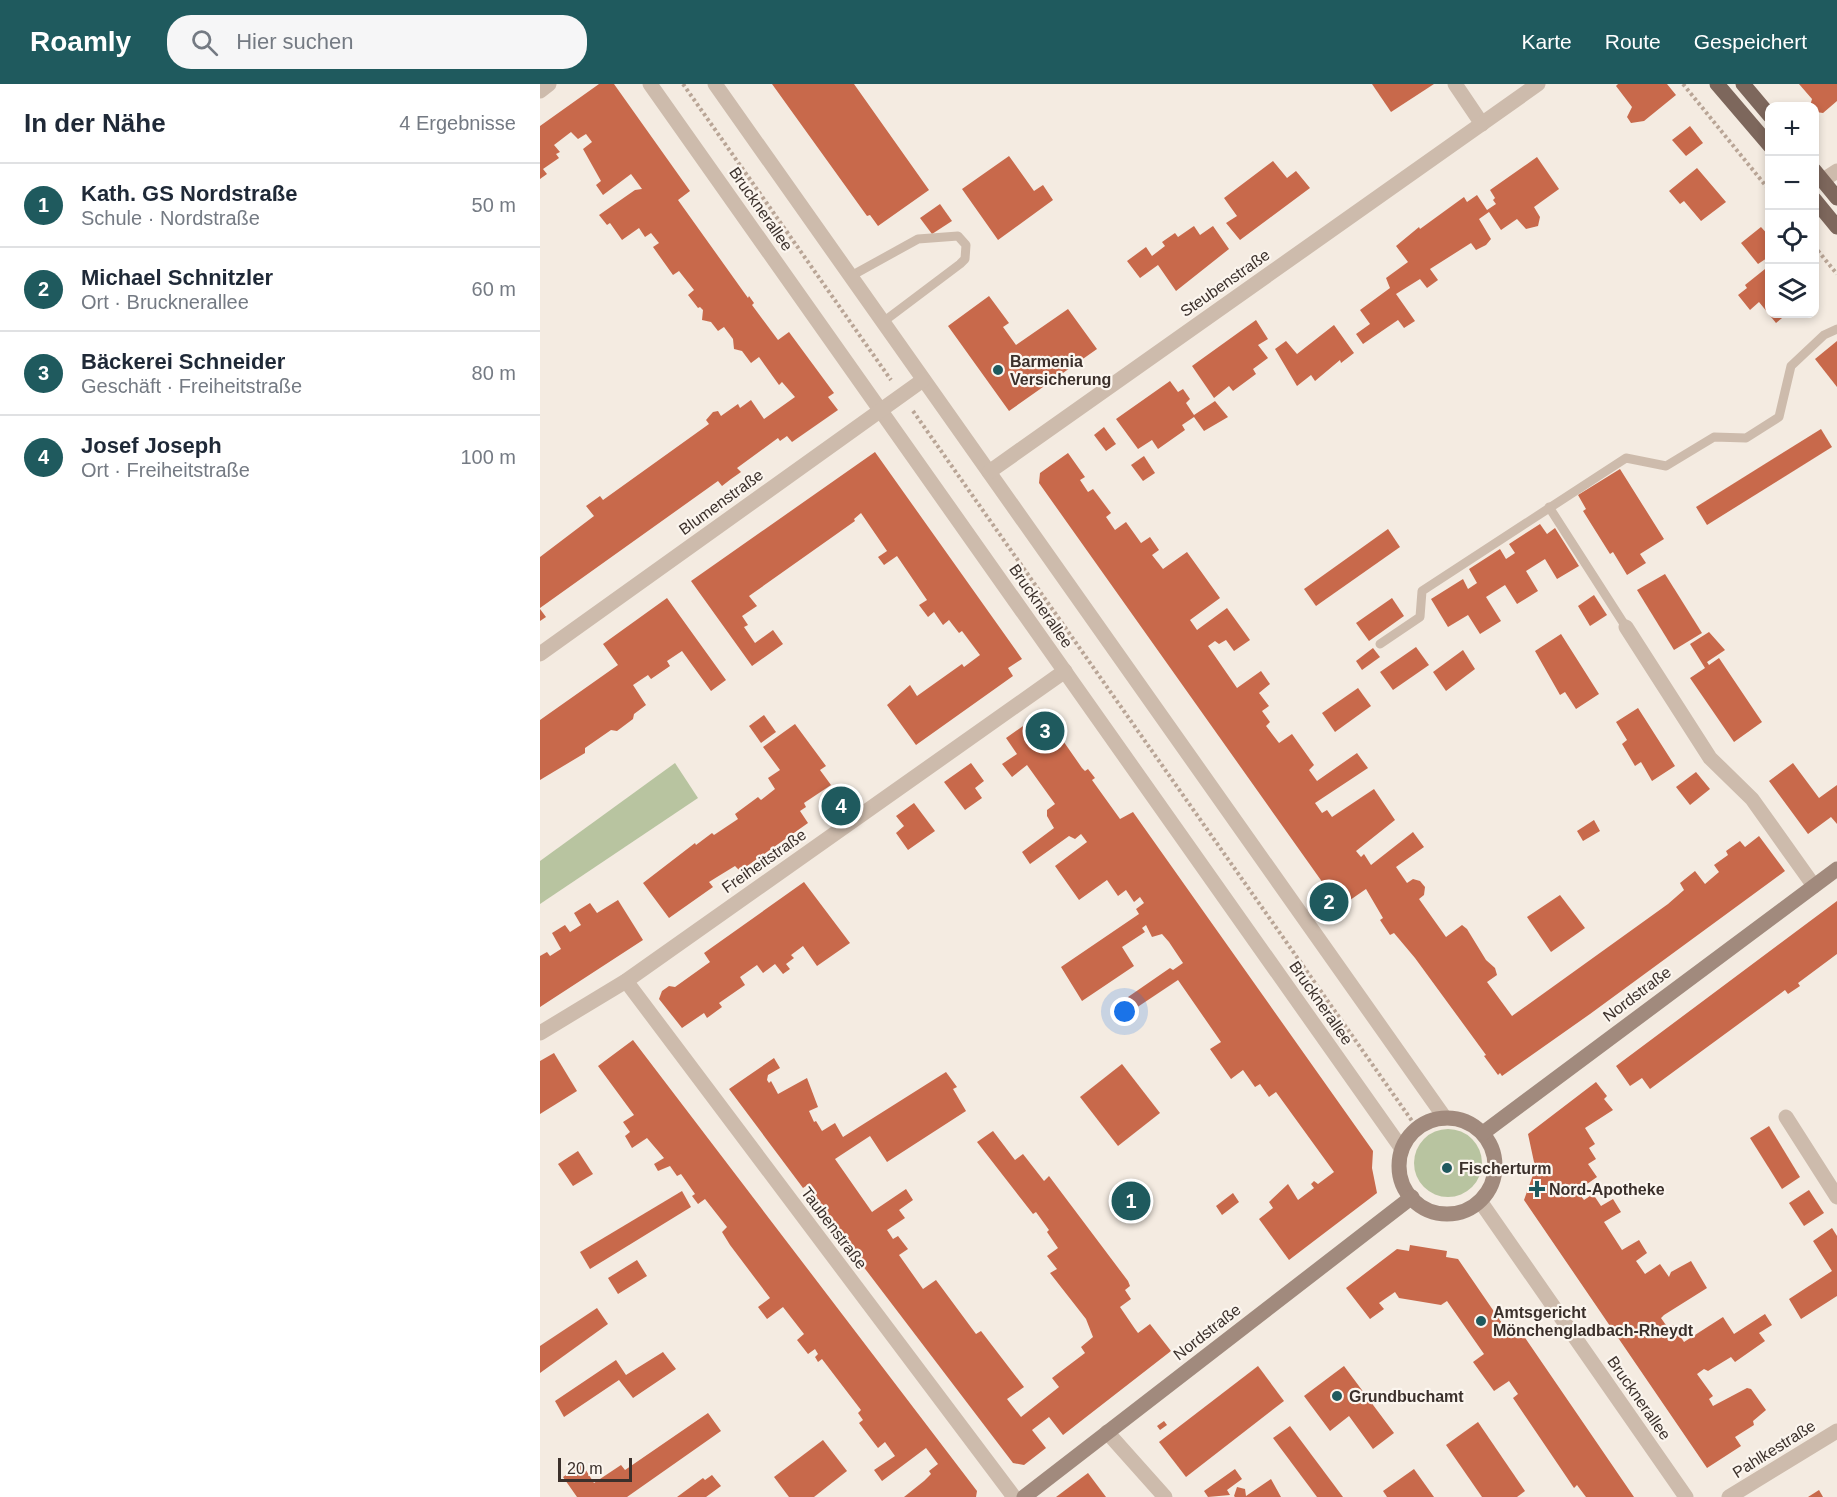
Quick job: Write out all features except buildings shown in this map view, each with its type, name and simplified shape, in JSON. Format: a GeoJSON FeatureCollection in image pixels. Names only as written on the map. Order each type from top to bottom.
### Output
{"type":"FeatureCollection","features":[{"type":"Feature","properties":{"kind":"main road"},"geometry":{"type":"LineString","coordinates":[[1717,84],[1765,140]]}},
{"type":"Feature","properties":{"kind":"main road"},"geometry":{"type":"LineString","coordinates":[[1743,84],[1765,110]]}},
{"type":"Feature","properties":{"kind":"main road"},"geometry":{"type":"LineString","coordinates":[[1819,175],[1837,198]]}},
{"type":"Feature","properties":{"kind":"main road"},"geometry":{"type":"LineString","coordinates":[[1819,204],[1837,227]]}},
{"type":"Feature","properties":{"kind":"street"},"geometry":{"type":"LineString","coordinates":[[540,91],[549,84]]}},
{"type":"Feature","properties":{"kind":"street","name":"Brucknerallee"},"geometry":{"type":"LineString","coordinates":[[650,84],[1402,1149]]}},
{"type":"Feature","properties":{"kind":"street","name":"Brucknerallee"},"geometry":{"type":"LineString","coordinates":[[715,84],[1445,1118]]}},
{"type":"Feature","properties":{"kind":"street"},"geometry":{"type":"LineString","coordinates":[[1455,84],[1482,124]]}},
{"type":"Feature","properties":{"kind":"street","name":"Steubenstraße"},"geometry":{"type":"LineString","coordinates":[[989,472],[1538,84]]}},
{"type":"Feature","properties":{"kind":"street"},"geometry":{"type":"LineString","coordinates":[[1819,175],[1837,171]]}},
{"type":"Feature","properties":{"kind":"street","name":"Blumenstraße"},"geometry":{"type":"LineString","coordinates":[[540,654],[924,380]]}},
{"type":"Feature","properties":{"kind":"street"},"geometry":{"type":"LineString","coordinates":[[1626,627],[1710,758],[1752,799],[1814,886]]}},
{"type":"Feature","properties":{"kind":"street","name":"Freiheitstraße"},"geometry":{"type":"LineString","coordinates":[[540,1033],[626,981],[1065,671]]}},
{"type":"Feature","properties":{"kind":"street","name":"Nordstraße"},"geometry":{"type":"LineString","coordinates":[[1483,1133],[1837,869]]}},
{"type":"Feature","properties":{"kind":"street","name":"Taubenstraße"},"geometry":{"type":"LineString","coordinates":[[626,981],[1014,1497]]}},
{"type":"Feature","properties":{"kind":"street"},"geometry":{"type":"LineString","coordinates":[[1786,1117],[1837,1197]]}},
{"type":"Feature","properties":{"kind":"street"},"geometry":{"type":"LineString","coordinates":[[1445,1118],[1472,1124],[1483,1133],[1493,1153],[1495,1175],[1490,1189],[1480,1201],[1467,1210],[1452,1214],[1436,1213],[1422,1206],[1404,1186],[1400,1174],[1402,1149],[1417,1128],[1430,1121],[1445,1118]]}},
{"type":"Feature","properties":{"kind":"street","name":"Nordstraße"},"geometry":{"type":"LineString","coordinates":[[1024,1497],[1412,1197]]}},
{"type":"Feature","properties":{"kind":"street","name":"Brucknerallee"},"geometry":{"type":"LineString","coordinates":[[1480,1201],[1686,1497]]}},
{"type":"Feature","properties":{"kind":"street","name":"Pahlkestraße"},"geometry":{"type":"LineString","coordinates":[[1729,1497],[1837,1431]]}},
{"type":"Feature","properties":{"kind":"street"},"geometry":{"type":"LineString","coordinates":[[1107,1432],[1165,1497]]}},
{"type":"Feature","properties":{"kind":"lane"},"geometry":{"type":"LineString","coordinates":[[851,276],[918,239],[958,236],[966,245],[965,259],[960,264],[883,322]]}},
{"type":"Feature","properties":{"kind":"lane"},"geometry":{"type":"LineString","coordinates":[[1380,644],[1420,617],[1422,591],[1626,458],[1666,466],[1714,437],[1746,438],[1779,417],[1791,366],[1824,336],[1837,329]]}},
{"type":"Feature","properties":{"kind":"lane"},"geometry":{"type":"LineString","coordinates":[[1549,507],[1626,627]]}},
{"type":"Feature","properties":{"kind":"path"},"geometry":{"type":"LineString","coordinates":[[683,84],[1417,1128]]}},
{"type":"Feature","properties":{"kind":"path"},"geometry":{"type":"LineString","coordinates":[[1683,84],[1765,185]]}},
{"type":"Feature","properties":{"kind":"path"},"geometry":{"type":"LineString","coordinates":[[1819,251],[1837,274]]}},
{"type":"Feature","properties":{"kind":"green space"},"geometry":{"type":"Polygon","coordinates":[[[675,763],[698,798],[540,904],[540,861],[675,763]]]}},
{"type":"Feature","properties":{"kind":"green space"},"geometry":{"type":"Polygon","coordinates":[[[1448,1129],[1461,1132],[1472,1139],[1479,1150],[1482,1163],[1479,1176],[1472,1187],[1461,1194],[1448,1197],[1435,1194],[1424,1187],[1417,1176],[1414,1163],[1417,1150],[1424,1139],[1435,1132],[1448,1129]]]}},
{"type":"Feature","properties":{"kind":"place","name":"Barmenia Versicherung"},"geometry":{"type":"Point","coordinates":[998,370]}},
{"type":"Feature","properties":{"kind":"place","name":"Bäckerei Schneider"},"geometry":{"type":"Point","coordinates":[1045,731]}},
{"type":"Feature","properties":{"kind":"place","name":"Josef Joseph"},"geometry":{"type":"Point","coordinates":[841,806]}},
{"type":"Feature","properties":{"kind":"place","name":"Michael Schnitzler"},"geometry":{"type":"Point","coordinates":[1329,902]}},
{"type":"Feature","properties":{"kind":"place","name":"Fischerturm"},"geometry":{"type":"Point","coordinates":[1447,1168]}},
{"type":"Feature","properties":{"kind":"place","name":"Nord-Apotheke"},"geometry":{"type":"Point","coordinates":[1537,1189]}},
{"type":"Feature","properties":{"kind":"place","name":"Kath. GS Nordstraße"},"geometry":{"type":"Point","coordinates":[1131,1201]}},
{"type":"Feature","properties":{"kind":"place","name":"Amtsgericht Mönchengladbach-Rheydt"},"geometry":{"type":"Point","coordinates":[1481,1321]}},
{"type":"Feature","properties":{"kind":"place","name":"Grundbuchamt"},"geometry":{"type":"Point","coordinates":[1337,1396]}}]}
